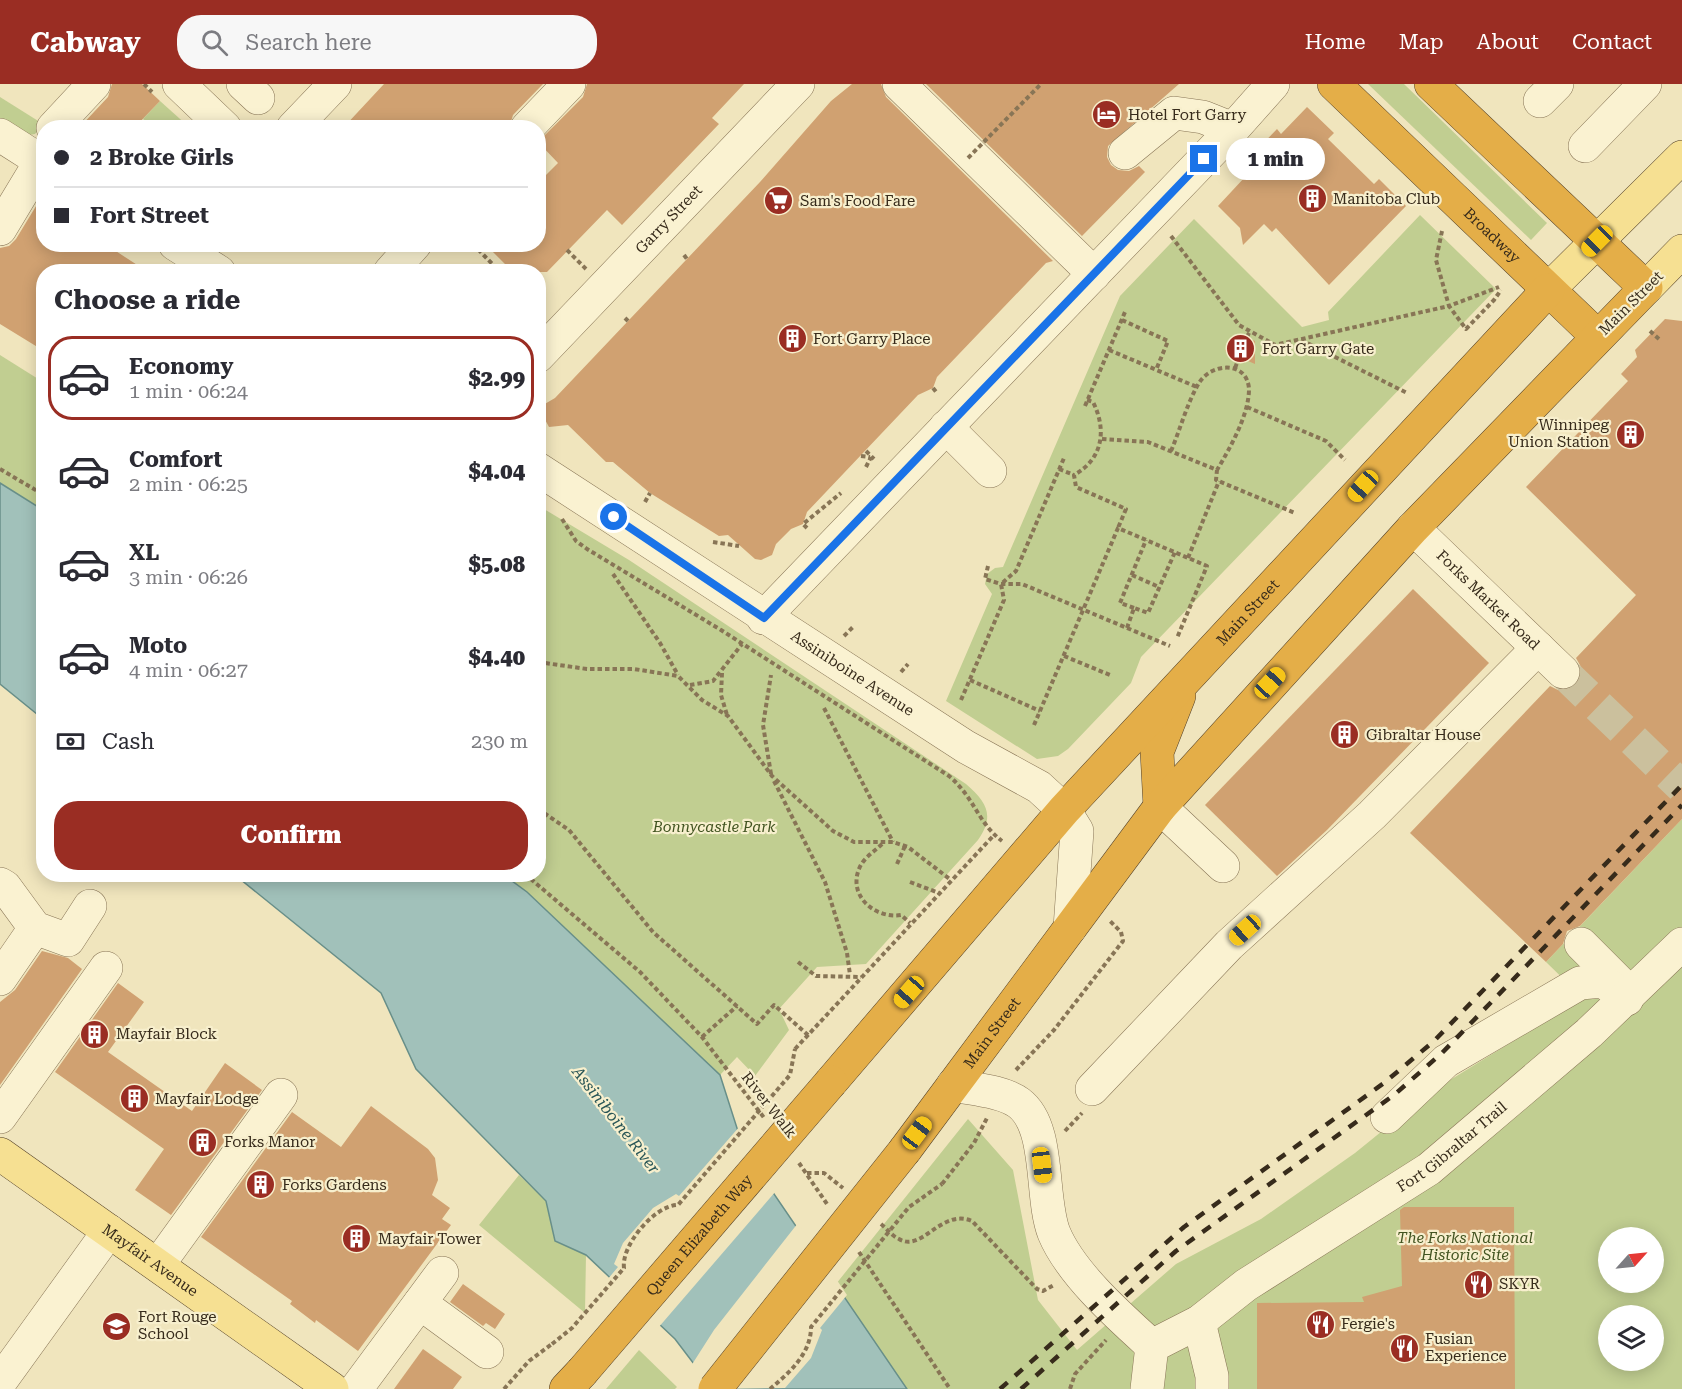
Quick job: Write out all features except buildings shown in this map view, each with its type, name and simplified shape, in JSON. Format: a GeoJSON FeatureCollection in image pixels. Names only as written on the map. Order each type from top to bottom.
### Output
{"type":"FeatureCollection","features":[{"type":"Feature","properties":{"kind":"highway","name":"Broadway"},"geometry":{"type":"LineString","coordinates":[[1334,84],[1597,336]]}},
{"type":"Feature","properties":{"kind":"highway"},"geometry":{"type":"LineString","coordinates":[[1431,84],[1647,288]]}},
{"type":"Feature","properties":{"kind":"highway","name":"Main Street"},"geometry":{"type":"LineString","coordinates":[[715,1389],[905,1150],[1160,807],[1413,528],[1597,336],[1647,288]]}},
{"type":"Feature","properties":{"kind":"highway","name":"Main Street"},"geometry":{"type":"LineString","coordinates":[[831,1082],[1064,810],[1548,290]]}},
{"type":"Feature","properties":{"kind":"highway"},"geometry":{"type":"LineString","coordinates":[[1160,807],[1156,752],[1186,680]]}},
{"type":"Feature","properties":{"kind":"highway","name":"Queen Elizabeth Way"},"geometry":{"type":"LineString","coordinates":[[574,1380],[831,1082]]}},
{"type":"Feature","properties":{"kind":"main road","name":"Main Street"},"geometry":{"type":"LineString","coordinates":[[1548,290],[1682,157]]}},
{"type":"Feature","properties":{"kind":"main road","name":"Main Street"},"geometry":{"type":"LineString","coordinates":[[1647,288],[1682,251]]}},
{"type":"Feature","properties":{"kind":"main road","name":"Mayfair Avenue"},"geometry":{"type":"LineString","coordinates":[[0,1154],[332,1389]]}},
{"type":"Feature","properties":{"kind":"street"},"geometry":{"type":"LineString","coordinates":[[60,120],[94,84]]}},
{"type":"Feature","properties":{"kind":"street"},"geometry":{"type":"LineString","coordinates":[[179,84],[217,120]]}},
{"type":"Feature","properties":{"kind":"street"},"geometry":{"type":"LineString","coordinates":[[301,120],[335,84]]}},
{"type":"Feature","properties":{"kind":"street"},"geometry":{"type":"LineString","coordinates":[[534,120],[568,84]]}},
{"type":"Feature","properties":{"kind":"street","name":"Garry Street"},"geometry":{"type":"LineString","coordinates":[[546,348],[798,84]]}},
{"type":"Feature","properties":{"kind":"street"},"geometry":{"type":"LineString","coordinates":[[899,84],[1005,203],[1094,274]]}},
{"type":"Feature","properties":{"kind":"street"},"geometry":{"type":"LineString","coordinates":[[764,618],[1233,129],[1273,84]]}},
{"type":"Feature","properties":{"kind":"street"},"geometry":{"type":"LineString","coordinates":[[1585,146],[1645,84]]}},
{"type":"Feature","properties":{"kind":"street"},"geometry":{"type":"LineString","coordinates":[[1125,153],[1174,113],[1203,117],[1233,129]]}},
{"type":"Feature","properties":{"kind":"street"},"geometry":{"type":"LineString","coordinates":[[0,135],[36,153]]}},
{"type":"Feature","properties":{"kind":"street"},"geometry":{"type":"LineString","coordinates":[[1,234],[36,160]]}},
{"type":"Feature","properties":{"kind":"street"},"geometry":{"type":"LineString","coordinates":[[189,252],[207,264]]}},
{"type":"Feature","properties":{"kind":"street"},"geometry":{"type":"LineString","coordinates":[[397,264],[409,252]]}},
{"type":"Feature","properties":{"kind":"street"},"geometry":{"type":"LineString","coordinates":[[946,427],[990,471]]}},
{"type":"Feature","properties":{"kind":"street","name":"Assiniboine Avenue"},"geometry":{"type":"LineString","coordinates":[[546,474],[764,618],[966,747],[1039,787],[1064,810],[1077,831],[1070,928]]}},
{"type":"Feature","properties":{"kind":"street","name":"Forks Market Road"},"geometry":{"type":"LineString","coordinates":[[1413,528],[1563,672]]}},
{"type":"Feature","properties":{"kind":"street"},"geometry":{"type":"LineString","coordinates":[[1092,1089],[1229,945],[1371,815],[1538,648]]}},
{"type":"Feature","properties":{"kind":"street"},"geometry":{"type":"LineString","coordinates":[[1160,807],[1223,866]]}},
{"type":"Feature","properties":{"kind":"street"},"geometry":{"type":"LineString","coordinates":[[2,888],[35,928],[68,940],[90,906]]}},
{"type":"Feature","properties":{"kind":"street"},"geometry":{"type":"LineString","coordinates":[[0,979],[35,928]]}},
{"type":"Feature","properties":{"kind":"street"},"geometry":{"type":"LineString","coordinates":[[1581,944],[1629,997]]}},
{"type":"Feature","properties":{"kind":"street","name":"Fort Gibraltar Trail"},"geometry":{"type":"LineString","coordinates":[[1152,1346],[1199,1322],[1246,1285],[1429,1169],[1520,1094],[1629,997],[1682,944]]}},
{"type":"Feature","properties":{"kind":"street"},"geometry":{"type":"LineString","coordinates":[[0,1117],[106,968]]}},
{"type":"Feature","properties":{"kind":"street"},"geometry":{"type":"LineString","coordinates":[[1386,1117],[1446,1061],[1580,983],[1603,981],[1629,997]]}},
{"type":"Feature","properties":{"kind":"street"},"geometry":{"type":"LineString","coordinates":[[953,1085],[1019,1103],[1035,1126],[1048,1212],[1054,1233],[1074,1266],[1152,1346],[1147,1389]]}},
{"type":"Feature","properties":{"kind":"street"},"geometry":{"type":"LineString","coordinates":[[158,1265],[281,1095]]}},
{"type":"Feature","properties":{"kind":"street"},"geometry":{"type":"LineString","coordinates":[[3,1372],[110,1231]]}},
{"type":"Feature","properties":{"kind":"street"},"geometry":{"type":"LineString","coordinates":[[356,1389],[442,1273]]}},
{"type":"Feature","properties":{"kind":"street"},"geometry":{"type":"LineString","coordinates":[[420,1303],[487,1352]]}},
{"type":"Feature","properties":{"kind":"street"},"geometry":{"type":"LineString","coordinates":[[1199,1322],[1212,1376],[1212,1389]]}},
{"type":"Feature","properties":{"kind":"path"},"geometry":{"type":"LineString","coordinates":[[968,158],[1041,84]]}},
{"type":"Feature","properties":{"kind":"path"},"geometry":{"type":"LineString","coordinates":[[1171,236],[1239,325],[1275,345],[1449,306],[1500,288],[1494,300],[1466,330],[1449,306],[1436,260],[1442,231]]}},
{"type":"Feature","properties":{"kind":"path"},"geometry":{"type":"LineString","coordinates":[[567,250],[588,270]]}},
{"type":"Feature","properties":{"kind":"path"},"geometry":{"type":"LineString","coordinates":[[481,252],[492,264]]}},
{"type":"Feature","properties":{"kind":"path"},"geometry":{"type":"LineString","coordinates":[[1085,406],[1125,312]]}},
{"type":"Feature","properties":{"kind":"path"},"geometry":{"type":"LineString","coordinates":[[1122,320],[1168,341],[1156,370]]}},
{"type":"Feature","properties":{"kind":"path"},"geometry":{"type":"LineString","coordinates":[[1247,337],[1250,331]]}},
{"type":"Feature","properties":{"kind":"path"},"geometry":{"type":"LineString","coordinates":[[1650,331],[1659,339]]}},
{"type":"Feature","properties":{"kind":"path"},"geometry":{"type":"LineString","coordinates":[[1300,339],[1407,393]]}},
{"type":"Feature","properties":{"kind":"path"},"geometry":{"type":"LineString","coordinates":[[1109,350],[1197,387]]}},
{"type":"Feature","properties":{"kind":"path"},"geometry":{"type":"LineString","coordinates":[[1235,369],[1239,358]]}},
{"type":"Feature","properties":{"kind":"path"},"geometry":{"type":"LineString","coordinates":[[1171,452],[1197,387],[1213,369],[1225,366],[1235,369],[1244,374],[1249,387],[1247,407],[1217,470],[1216,480],[1295,513]]}},
{"type":"Feature","properties":{"kind":"path"},"geometry":{"type":"LineString","coordinates":[[933,388],[938,393]]}},
{"type":"Feature","properties":{"kind":"path"},"geometry":{"type":"LineString","coordinates":[[1074,475],[1090,463],[1102,439],[1098,412],[1093,402],[1087,400]]}},
{"type":"Feature","properties":{"kind":"path"},"geometry":{"type":"LineString","coordinates":[[1247,407],[1326,441],[1345,460]]}},
{"type":"Feature","properties":{"kind":"path"},"geometry":{"type":"LineString","coordinates":[[1102,439],[1148,442],[1217,470]]}},
{"type":"Feature","properties":{"kind":"path"},"geometry":{"type":"LineString","coordinates":[[866,451],[872,458]]}},
{"type":"Feature","properties":{"kind":"path"},"geometry":{"type":"LineString","coordinates":[[861,456],[872,458]]}},
{"type":"Feature","properties":{"kind":"path"},"geometry":{"type":"LineString","coordinates":[[866,467],[872,458]]}},
{"type":"Feature","properties":{"kind":"path"},"geometry":{"type":"LineString","coordinates":[[1001,584],[1016,571],[1064,458]]}},
{"type":"Feature","properties":{"kind":"path"},"geometry":{"type":"LineString","coordinates":[[0,469],[36,490]]}},
{"type":"Feature","properties":{"kind":"path"},"geometry":{"type":"LineString","coordinates":[[1059,469],[1074,475]]}},
{"type":"Feature","properties":{"kind":"path"},"geometry":{"type":"LineString","coordinates":[[1034,725],[1126,509],[1076,487],[1074,475]]}},
{"type":"Feature","properties":{"kind":"path"},"geometry":{"type":"LineString","coordinates":[[1188,558],[1219,481]]}},
{"type":"Feature","properties":{"kind":"path"},"geometry":{"type":"LineString","coordinates":[[645,502],[650,493]]}},
{"type":"Feature","properties":{"kind":"path"},"geometry":{"type":"LineString","coordinates":[[807,528],[803,524],[841,493]]}},
{"type":"Feature","properties":{"kind":"path"},"geometry":{"type":"LineString","coordinates":[[504,1389],[529,1361],[572,1328],[624,1268],[622,1258],[641,1226],[668,1205],[678,1204],[790,1075],[795,1049],[994,835],[987,829],[972,799],[950,776],[587,549],[569,532],[559,514]]}},
{"type":"Feature","properties":{"kind":"path"},"geometry":{"type":"LineString","coordinates":[[1118,528],[1207,566],[1178,638]]}},
{"type":"Feature","properties":{"kind":"path"},"geometry":{"type":"LineString","coordinates":[[1146,540],[1120,603],[1148,613],[1175,552]]}},
{"type":"Feature","properties":{"kind":"path"},"geometry":{"type":"LineString","coordinates":[[713,542],[739,546]]}},
{"type":"Feature","properties":{"kind":"path"},"geometry":{"type":"LineString","coordinates":[[988,566],[985,579],[1001,584],[1022,584],[1170,646]]}},
{"type":"Feature","properties":{"kind":"path"},"geometry":{"type":"LineString","coordinates":[[613,574],[660,642],[678,676],[702,700],[728,716]]}},
{"type":"Feature","properties":{"kind":"path"},"geometry":{"type":"LineString","coordinates":[[1132,575],[1159,587]]}},
{"type":"Feature","properties":{"kind":"path"},"geometry":{"type":"LineString","coordinates":[[961,700],[1004,600],[1001,584]]}},
{"type":"Feature","properties":{"kind":"path"},"geometry":{"type":"LineString","coordinates":[[1126,628],[1134,608]]}},
{"type":"Feature","properties":{"kind":"path"},"geometry":{"type":"LineString","coordinates":[[843,638],[854,626]]}},
{"type":"Feature","properties":{"kind":"path"},"geometry":{"type":"LineString","coordinates":[[689,685],[713,681],[741,644]]}},
{"type":"Feature","properties":{"kind":"path"},"geometry":{"type":"LineString","coordinates":[[1064,656],[1110,675]]}},
{"type":"Feature","properties":{"kind":"path"},"geometry":{"type":"LineString","coordinates":[[546,663],[587,669],[634,669],[678,676]]}},
{"type":"Feature","properties":{"kind":"path"},"geometry":{"type":"LineString","coordinates":[[899,674],[908,664]]}},
{"type":"Feature","properties":{"kind":"path"},"geometry":{"type":"LineString","coordinates":[[722,672],[721,694],[728,716],[772,776],[788,793],[833,831],[854,842],[882,844],[893,842],[905,846],[918,853],[951,880]]}},
{"type":"Feature","properties":{"kind":"path"},"geometry":{"type":"LineString","coordinates":[[771,675],[763,725],[772,776],[825,882],[847,953],[850,975]]}},
{"type":"Feature","properties":{"kind":"path"},"geometry":{"type":"LineString","coordinates":[[970,680],[1040,711]]}},
{"type":"Feature","properties":{"kind":"path"},"geometry":{"type":"LineString","coordinates":[[824,708],[893,842]]}},
{"type":"Feature","properties":{"kind":"path"},"geometry":{"type":"LineString","coordinates":[[546,814],[569,830],[653,932],[757,1024],[774,1005],[808,1035]]}},
{"type":"Feature","properties":{"kind":"path"},"geometry":{"type":"LineString","coordinates":[[882,844],[866,858],[859,868],[857,881],[859,893],[873,911],[885,916],[901,915],[910,923]]}},
{"type":"Feature","properties":{"kind":"path"},"geometry":{"type":"LineString","coordinates":[[897,864],[905,846]]}},
{"type":"Feature","properties":{"kind":"path","name":"River Walk"},"geometry":{"type":"LineString","coordinates":[[534,882],[640,972],[702,1037],[772,1128]]}},
{"type":"Feature","properties":{"kind":"path"},"geometry":{"type":"LineString","coordinates":[[910,882],[939,893]]}},
{"type":"Feature","properties":{"kind":"path"},"geometry":{"type":"LineString","coordinates":[[1010,1076],[1054,1030],[1123,941],[1121,932],[1111,922]]}},
{"type":"Feature","properties":{"kind":"path"},"geometry":{"type":"LineString","coordinates":[[798,962],[816,976],[861,977]]}},
{"type":"Feature","properties":{"kind":"path"},"geometry":{"type":"LineString","coordinates":[[702,1037],[737,1006]]}},
{"type":"Feature","properties":{"kind":"path"},"geometry":{"type":"LineString","coordinates":[[1039,1141],[1064,1132],[1081,1117],[1092,1089]]}},
{"type":"Feature","properties":{"kind":"path"},"geometry":{"type":"LineString","coordinates":[[770,1389],[794,1369],[811,1337],[811,1327],[909,1207],[942,1184],[974,1143],[989,1113]]}},
{"type":"Feature","properties":{"kind":"path","name":"River Walk"},"geometry":{"type":"LineString","coordinates":[[793,1155],[832,1212]]}},
{"type":"Feature","properties":{"kind":"path"},"geometry":{"type":"LineString","coordinates":[[807,1173],[824,1173],[847,1192]]}},
{"type":"Feature","properties":{"kind":"path"},"geometry":{"type":"LineString","coordinates":[[873,1216],[898,1239],[904,1241],[919,1239],[948,1219],[957,1217],[972,1221],[1033,1285],[1043,1291],[1053,1286],[1074,1266]]}},
{"type":"Feature","properties":{"kind":"path"},"geometry":{"type":"LineString","coordinates":[[857,1250],[950,1389]]}},
{"type":"Feature","properties":{"kind":"path"},"geometry":{"type":"LineString","coordinates":[[1070,1389],[1075,1374],[1110,1337]]}},
{"type":"Feature","properties":{"kind":"green space"},"geometry":{"type":"Polygon","coordinates":[[[1368,84],[1404,84],[1547,223],[1531,240],[1368,84]]]}},
{"type":"Feature","properties":{"kind":"green space"},"geometry":{"type":"Polygon","coordinates":[[[0,97],[37,120],[36,133],[29,135],[0,119],[0,97]]]}},
{"type":"Feature","properties":{"kind":"green space"},"geometry":{"type":"Polygon","coordinates":[[[160,101],[181,120],[144,120],[143,119],[160,101]]]}},
{"type":"Feature","properties":{"kind":"green space"},"geometry":{"type":"Polygon","coordinates":[[[1420,215],[1496,289],[1141,657],[1131,683],[1068,749],[1058,756],[1037,759],[946,701],[992,594],[985,584],[987,574],[995,568],[1003,567],[1120,296],[1194,219],[1302,327],[1329,320],[1328,312],[1420,215]]]}},
{"type":"Feature","properties":{"kind":"green space"},"geometry":{"type":"Polygon","coordinates":[[[0,355],[36,378],[36,506],[0,483],[0,355]]]}},
{"type":"Feature","properties":{"kind":"green space","name":"Bonnycastle Park"},"geometry":{"type":"Polygon","coordinates":[[[546,510],[629,560],[966,784],[984,803],[986,810],[986,824],[978,840],[866,964],[817,967],[779,1009],[789,1030],[755,1076],[737,1057],[720,1075],[527,892],[513,882],[546,882],[546,510]]]}},
{"type":"Feature","properties":{"kind":"green space","name":"The Forks National Historic Site"},"geometry":{"type":"Polygon","coordinates":[[[1682,819],[1682,1389],[752,1389],[968,1119],[1013,1170],[1038,1300],[1077,1350],[1176,1264],[1261,1219],[1355,1153],[1429,1093],[1583,998],[1546,962],[1682,819]]]}},
{"type":"Feature","properties":{"kind":"green space"},"geometry":{"type":"Polygon","coordinates":[[[519,1175],[546,1201],[555,1241],[586,1255],[585,1313],[479,1225],[519,1175]]]}},
{"type":"Feature","properties":{"kind":"green space"},"geometry":{"type":"Polygon","coordinates":[[[639,1350],[677,1387],[675,1389],[606,1389],[639,1350]]]}},
{"type":"Feature","properties":{"kind":"water"},"geometry":{"type":"Polygon","coordinates":[[[0,483],[36,506],[36,713],[0,684],[0,483]]]}},
{"type":"Feature","properties":{"kind":"water","name":"Assiniboine River"},"geometry":{"type":"Polygon","coordinates":[[[244,882],[513,882],[527,892],[720,1075],[744,1150],[907,1389],[713,1389],[675,1339],[586,1255],[555,1241],[546,1201],[416,1069],[381,993],[244,882]]]}},
{"type":"Feature","properties":{"kind":"pier"},"geometry":{"type":"Polygon","coordinates":[[[740,1126],[747,1149],[776,1191],[658,1328],[607,1280],[618,1267],[614,1264],[623,1243],[653,1208],[676,1194],[679,1196],[740,1126]]]}},
{"type":"Feature","properties":{"kind":"pier"},"geometry":{"type":"Polygon","coordinates":[[[798,1223],[847,1295],[820,1328],[822,1330],[811,1358],[785,1388],[709,1389],[691,1366],[714,1330],[798,1223]]]}},
{"type":"Feature","properties":{"kind":"tunnel"},"geometry":{"type":"LineString","coordinates":[[1563,672],[1682,787]]}},
{"type":"Feature","properties":{"kind":"railway"},"geometry":{"type":"LineString","coordinates":[[1000,1389],[1184,1227],[1384,1083],[1434,1041],[1682,785]]}},
{"type":"Feature","properties":{"kind":"railway"},"geometry":{"type":"LineString","coordinates":[[1021,1389],[1176,1251],[1394,1095],[1442,1053],[1682,805]]}},
{"type":"Feature","properties":{"kind":"place","name":"Hotel Fort Garry"},"geometry":{"type":"Point","coordinates":[1107,115]}},
{"type":"Feature","properties":{"kind":"place","name":"Manitoba Club"},"geometry":{"type":"Point","coordinates":[1312,199]}},
{"type":"Feature","properties":{"kind":"place","name":"Sam's Food Fare"},"geometry":{"type":"Point","coordinates":[779,201]}},
{"type":"Feature","properties":{"kind":"place","name":"Fort Garry Place"},"geometry":{"type":"Point","coordinates":[792,339]}},
{"type":"Feature","properties":{"kind":"place","name":"Fort Garry Gate"},"geometry":{"type":"Point","coordinates":[1241,349]}},
{"type":"Feature","properties":{"kind":"place","name":"Winnipeg Union Station"},"geometry":{"type":"Point","coordinates":[1630,434]}},
{"type":"Feature","properties":{"kind":"place","name":"Gibraltar House"},"geometry":{"type":"Point","coordinates":[1345,735]}},
{"type":"Feature","properties":{"kind":"place","name":"Mayfair Block"},"geometry":{"type":"Point","coordinates":[95,1034]}},
{"type":"Feature","properties":{"kind":"place","name":"Mayfair Lodge"},"geometry":{"type":"Point","coordinates":[134,1099]}},
{"type":"Feature","properties":{"kind":"place","name":"Forks Manor"},"geometry":{"type":"Point","coordinates":[203,1142]}},
{"type":"Feature","properties":{"kind":"place","name":"Forks Gardens"},"geometry":{"type":"Point","coordinates":[261,1185]}},
{"type":"Feature","properties":{"kind":"place","name":"Mayfair Tower"},"geometry":{"type":"Point","coordinates":[357,1239]}},
{"type":"Feature","properties":{"kind":"place","name":"SKYR"},"geometry":{"type":"Point","coordinates":[1478,1284]}},
{"type":"Feature","properties":{"kind":"place","name":"Fergie's"},"geometry":{"type":"Point","coordinates":[1320,1324]}},
{"type":"Feature","properties":{"kind":"place","name":"Fort Rouge School"},"geometry":{"type":"Point","coordinates":[117,1326]}},
{"type":"Feature","properties":{"kind":"place","name":"Fusian Experience"},"geometry":{"type":"Point","coordinates":[1404,1348]}},
{"type":"Feature","properties":{"kind":"route"},"geometry":{"type":"LineString","coordinates":[[614,517],[764,618],[1204,159]]}}]}
